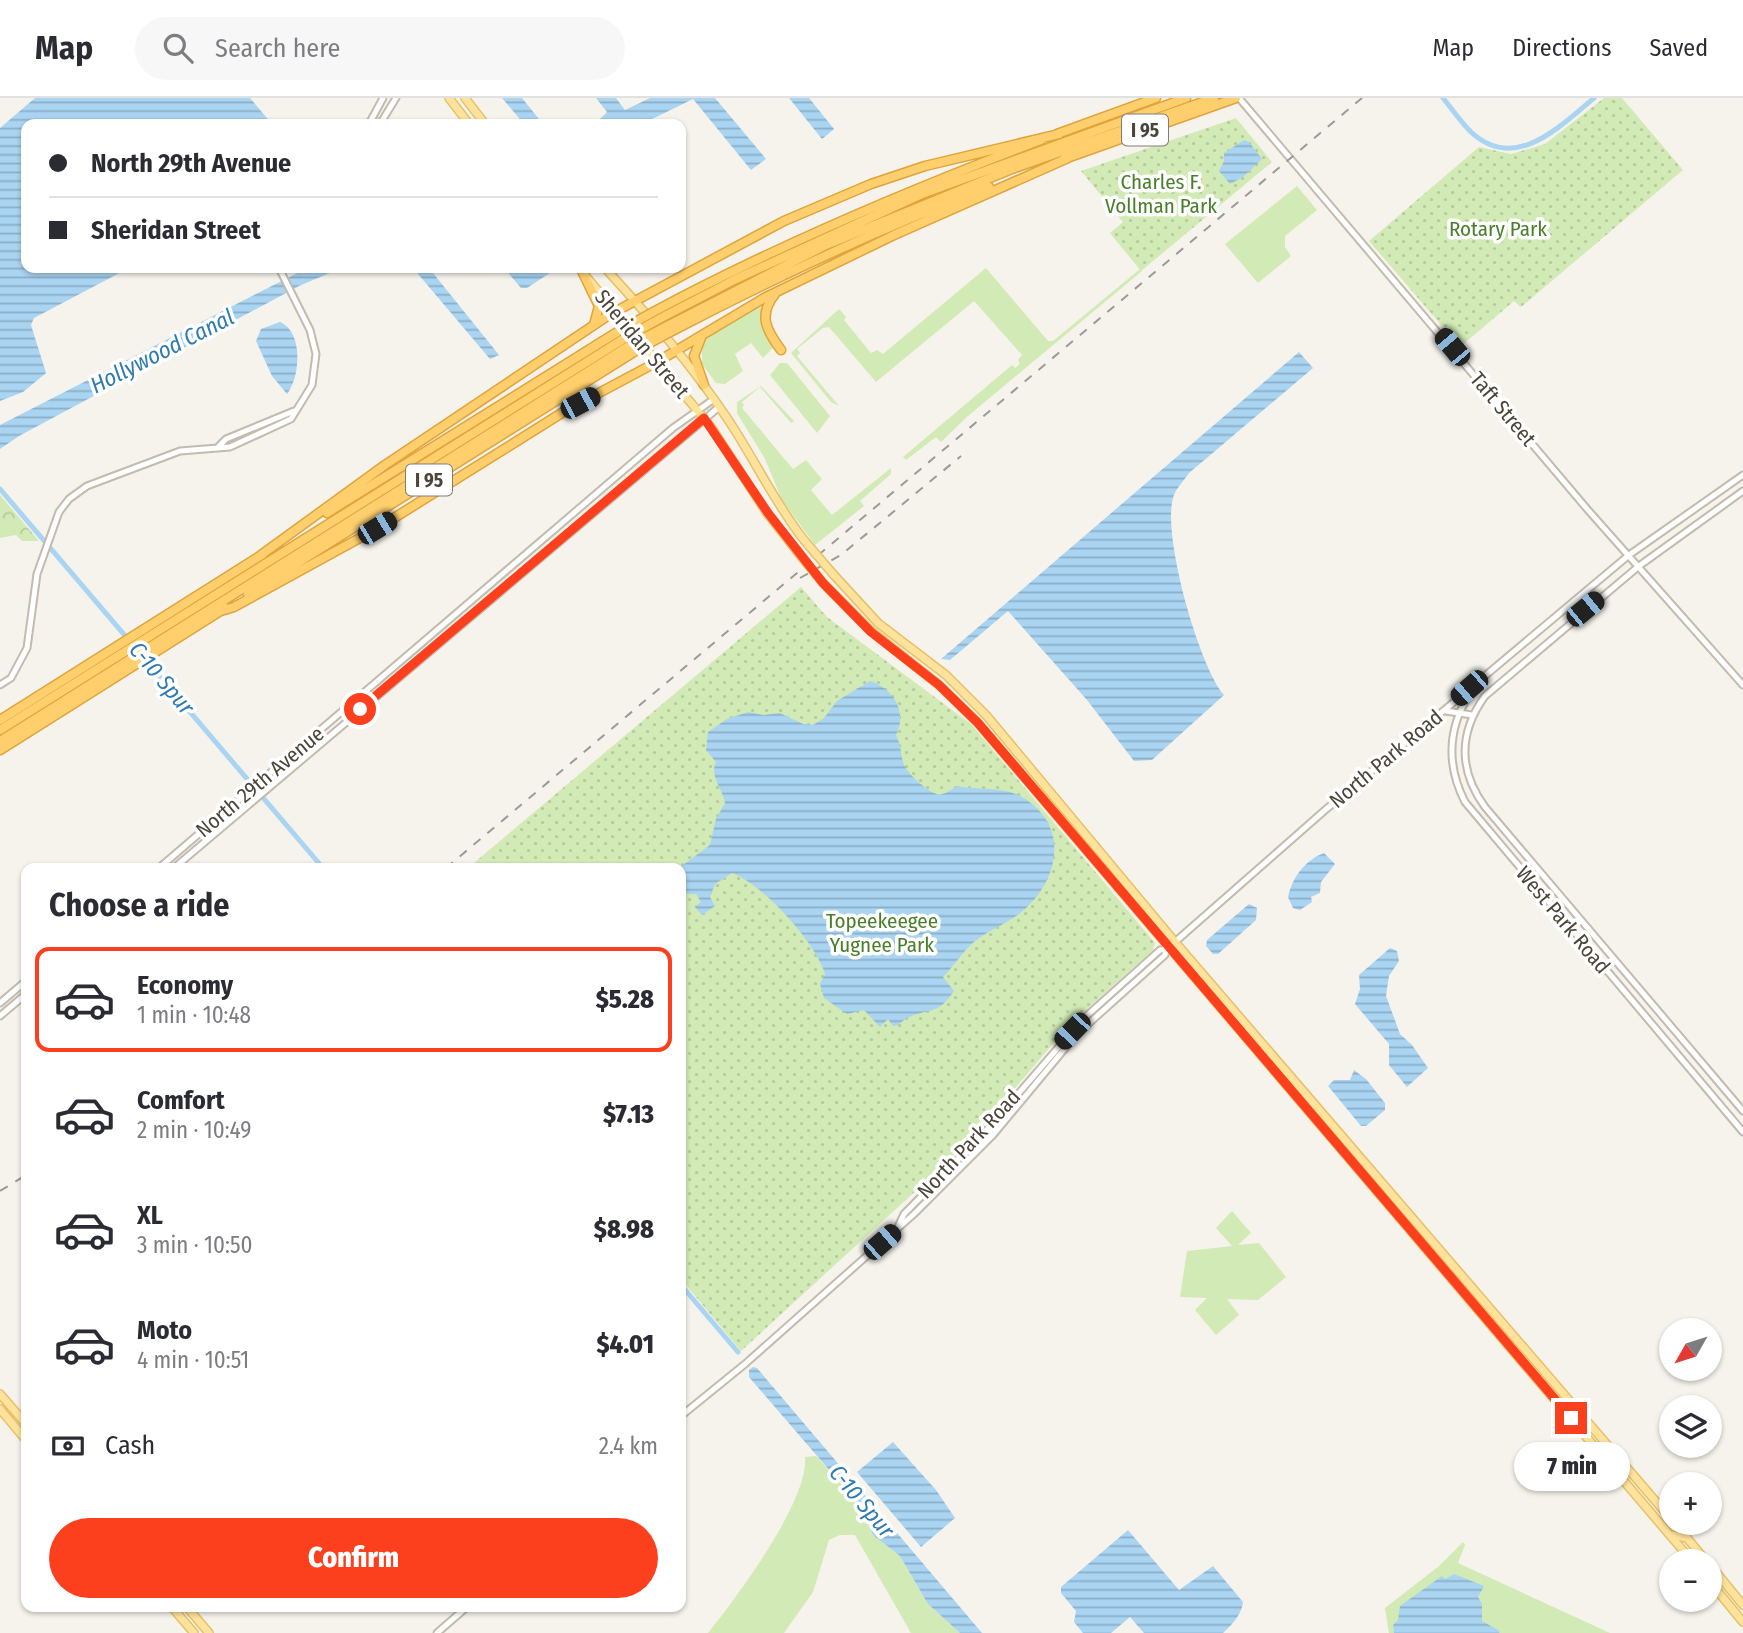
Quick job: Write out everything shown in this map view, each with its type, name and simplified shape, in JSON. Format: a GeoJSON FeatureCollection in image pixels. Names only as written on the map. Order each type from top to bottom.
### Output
{"type":"FeatureCollection","features":[{"type":"Feature","properties":{"kind":"highway","name":"I 95"},"geometry":{"type":"LineString","coordinates":[[0,750],[132,662],[221,611],[664,322],[810,234],[954,173],[1156,98]]}},
{"type":"Feature","properties":{"kind":"highway"},"geometry":{"type":"LineString","coordinates":[[152,650],[664,322],[761,267],[922,194],[1186,98]]}},
{"type":"Feature","properties":{"kind":"highway","name":"I 95"},"geometry":{"type":"LineString","coordinates":[[0,720],[120,648],[261,555],[619,331],[664,322],[882,229],[1219,100],[1238,98]]}},
{"type":"Feature","properties":{"kind":"highway"},"geometry":{"type":"LineString","coordinates":[[664,322],[838,240],[1012,169],[1219,100]]}},
{"type":"Feature","properties":{"kind":"highway"},"geometry":{"type":"LineString","coordinates":[[261,555],[415,444],[615,312],[784,221],[870,184],[937,163],[1059,134]]}},
{"type":"Feature","properties":{"kind":"highway"},"geometry":{"type":"LineString","coordinates":[[221,611],[234,607],[367,534],[565,411],[657,362],[777,292],[894,235],[1068,158]]}},
{"type":"Feature","properties":{"kind":"highway"},"geometry":{"type":"LineString","coordinates":[[582,273],[599,306],[592,328]]}},
{"type":"Feature","properties":{"kind":"highway"},"geometry":{"type":"LineString","coordinates":[[777,292],[767,304],[764,321],[781,350]]}},
{"type":"Feature","properties":{"kind":"highway"},"geometry":{"type":"LineString","coordinates":[[702,335],[694,356],[704,385]]}},
{"type":"Feature","properties":{"kind":"highway"},"geometry":{"type":"LineString","coordinates":[[140,635],[631,344]]}},
{"type":"Feature","properties":{"kind":"highway"},"geometry":{"type":"LineString","coordinates":[[0,730],[120,648]]}},
{"type":"Feature","properties":{"kind":"highway"},"geometry":{"type":"LineString","coordinates":[[0,741],[132,662]]}},
{"type":"Feature","properties":{"kind":"main road"},"geometry":{"type":"LineString","coordinates":[[449,98],[465,119]]}},
{"type":"Feature","properties":{"kind":"main road"},"geometry":{"type":"LineString","coordinates":[[465,98],[481,119]]}},
{"type":"Feature","properties":{"kind":"main road","name":"Sheridan Street"},"geometry":{"type":"LineString","coordinates":[[583,273],[704,418],[796,550],[823,583],[871,632],[956,699],[1682,1549]]}},
{"type":"Feature","properties":{"kind":"main road","name":"Sheridan Street"},"geometry":{"type":"LineString","coordinates":[[609,273],[704,385],[774,499],[804,540],[878,623],[964,691],[1175,942],[1659,1505]]}},
{"type":"Feature","properties":{"kind":"main road"},"geometry":{"type":"LineString","coordinates":[[1292,1093],[1308,1094]]}},
{"type":"Feature","properties":{"kind":"main road"},"geometry":{"type":"LineString","coordinates":[[1385,1201],[1394,1194]]}},
{"type":"Feature","properties":{"kind":"main road"},"geometry":{"type":"LineString","coordinates":[[0,1394],[21,1417]]}},
{"type":"Feature","properties":{"kind":"main road"},"geometry":{"type":"LineString","coordinates":[[0,1409],[21,1434]]}},
{"type":"Feature","properties":{"kind":"main road"},"geometry":{"type":"LineString","coordinates":[[1637,1496],[1676,1537],[1686,1538]]}},
{"type":"Feature","properties":{"kind":"main road","name":"Sheridan Street"},"geometry":{"type":"LineString","coordinates":[[1684,1535],[1696,1549]]}},
{"type":"Feature","properties":{"kind":"main road"},"geometry":{"type":"LineString","coordinates":[[1722,1580],[1743,1605]]}},
{"type":"Feature","properties":{"kind":"main road"},"geometry":{"type":"LineString","coordinates":[[1722,1597],[1743,1622]]}},
{"type":"Feature","properties":{"kind":"main road"},"geometry":{"type":"LineString","coordinates":[[191,1612],[209,1633]]}},
{"type":"Feature","properties":{"kind":"main road"},"geometry":{"type":"LineString","coordinates":[[178,1614],[196,1618]]}},
{"type":"Feature","properties":{"kind":"main road"},"geometry":{"type":"LineString","coordinates":[[178,1614],[192,1630],[209,1633]]}},
{"type":"Feature","properties":{"kind":"street"},"geometry":{"type":"LineString","coordinates":[[372,119],[383,98]]}},
{"type":"Feature","properties":{"kind":"street"},"geometry":{"type":"LineString","coordinates":[[383,119],[396,98]]}},
{"type":"Feature","properties":{"kind":"street","name":"Taft Street"},"geometry":{"type":"LineString","coordinates":[[1238,98],[1743,685]]}},
{"type":"Feature","properties":{"kind":"street"},"geometry":{"type":"LineString","coordinates":[[0,685],[11,678],[27,648],[32,595],[59,512],[80,490],[180,451],[230,447],[291,419],[312,385],[316,354],[310,330],[282,273]]}},
{"type":"Feature","properties":{"kind":"street","name":"North 29th Avenue"},"geometry":{"type":"LineString","coordinates":[[179,863],[257,791],[697,409],[714,399]]}},
{"type":"Feature","properties":{"kind":"street","name":"North 29th Avenue"},"geometry":{"type":"LineString","coordinates":[[165,863],[257,791],[719,407]]}},
{"type":"Feature","properties":{"kind":"street","name":"North Park Road"},"geometry":{"type":"LineString","coordinates":[[686,1412],[745,1364],[897,1229],[993,1135],[1077,1034],[1165,955],[1167,948],[1629,555],[1743,475]]}},
{"type":"Feature","properties":{"kind":"street"},"geometry":{"type":"LineString","coordinates":[[1639,566],[1743,491]]}},
{"type":"Feature","properties":{"kind":"street","name":"West Park Road"},"geometry":{"type":"LineString","coordinates":[[1639,566],[1485,695],[1472,715],[1465,740],[1464,758],[1476,796],[1743,1111]]}},
{"type":"Feature","properties":{"kind":"street","name":"West Park Road"},"geometry":{"type":"LineString","coordinates":[[1476,685],[1460,712],[1451,741],[1451,762],[1465,802],[1743,1132]]}},
{"type":"Feature","properties":{"kind":"street"},"geometry":{"type":"LineString","coordinates":[[1443,712],[1472,715]]}},
{"type":"Feature","properties":{"kind":"street"},"geometry":{"type":"LineString","coordinates":[[0,1003],[21,985]]}},
{"type":"Feature","properties":{"kind":"street"},"geometry":{"type":"LineString","coordinates":[[0,1016],[21,998]]}},
{"type":"Feature","properties":{"kind":"street"},"geometry":{"type":"LineString","coordinates":[[437,1633],[461,1612]]}},
{"type":"Feature","properties":{"kind":"green space","name":"Rotary Park"},"geometry":{"type":"Polygon","coordinates":[[[1604,98],[1622,98],[1683,170],[1521,307],[1514,301],[1460,347],[1369,241],[1479,147],[1511,154],[1545,144],[1604,98]]]}},
{"type":"Feature","properties":{"kind":"green space","name":"Charles F. Vollman Park"},"geometry":{"type":"Polygon","coordinates":[[[1236,118],[1272,162],[1141,271],[1110,233],[1123,222],[1081,171],[1236,118]]]}},
{"type":"Feature","properties":{"kind":"green space"},"geometry":{"type":"Polygon","coordinates":[[[1297,186],[1317,210],[1285,236],[1285,247],[1291,256],[1258,283],[1225,244],[1297,186]]]}},
{"type":"Feature","properties":{"kind":"green space"},"geometry":{"type":"Polygon","coordinates":[[[986,268],[1048,341],[1053,341],[1140,269],[1142,271],[968,416],[941,442],[936,437],[906,460],[903,457],[1012,365],[1015,368],[1020,364],[1018,360],[1022,355],[974,301],[876,382],[829,327],[823,328],[797,349],[800,353],[797,356],[839,406],[831,402],[791,353],[839,309],[846,317],[844,320],[871,353],[877,350],[883,354],[986,268]]]}},
{"type":"Feature","properties":{"kind":"green space"},"geometry":{"type":"Polygon","coordinates":[[[763,304],[763,328],[775,346],[763,358],[751,343],[735,354],[743,371],[725,384],[716,383],[702,364],[702,340],[763,304]]]}},
{"type":"Feature","properties":{"kind":"green space"},"geometry":{"type":"Polygon","coordinates":[[[780,363],[787,363],[830,416],[817,433],[770,375],[780,363]]]}},
{"type":"Feature","properties":{"kind":"green space"},"geometry":{"type":"Polygon","coordinates":[[[761,386],[794,421],[791,423],[760,387],[742,402],[742,408],[793,469],[806,460],[822,479],[811,490],[832,515],[891,468],[891,474],[860,501],[864,506],[815,545],[782,500],[765,459],[737,413],[737,402],[761,386]]]}},
{"type":"Feature","properties":{"kind":"green space"},"geometry":{"type":"Polygon","coordinates":[[[0,495],[39,541],[22,541],[16,535],[0,538],[0,495]]]}},
{"type":"Feature","properties":{"kind":"green space","name":"Topeekeegee Yugnee Park"},"geometry":{"type":"Polygon","coordinates":[[[801,587],[827,617],[971,724],[1155,943],[1153,950],[1069,1025],[969,1142],[741,1351],[686,1285],[686,863],[474,863],[801,587]]]}},
{"type":"Feature","properties":{"kind":"green space"},"geometry":{"type":"Polygon","coordinates":[[[1232,1211],[1251,1233],[1238,1245],[1259,1243],[1286,1277],[1258,1300],[1227,1299],[1239,1315],[1216,1335],[1195,1310],[1207,1298],[1180,1297],[1187,1251],[1232,1246],[1216,1228],[1232,1211]]]}},
{"type":"Feature","properties":{"kind":"green space"},"geometry":{"type":"Polygon","coordinates":[[[816,1456],[861,1507],[864,1520],[881,1541],[900,1556],[928,1604],[960,1633],[911,1633],[855,1535],[840,1535],[829,1540],[813,1592],[784,1633],[708,1633],[752,1574],[783,1523],[803,1476],[805,1457],[816,1456]]]}},
{"type":"Feature","properties":{"kind":"green space"},"geometry":{"type":"Polygon","coordinates":[[[1463,1542],[1465,1545],[1458,1563],[1610,1633],[1389,1633],[1385,1608],[1439,1566],[1463,1542]]]}},
{"type":"Feature","properties":{"kind":"water"},"geometry":{"type":"Polygon","coordinates":[[[35,98],[250,98],[268,119],[21,119],[21,273],[120,273],[34,318],[31,325],[46,373],[23,392],[0,401],[0,128],[35,98]]]}},
{"type":"Feature","properties":{"kind":"water"},"geometry":{"type":"Polygon","coordinates":[[[502,98],[522,98],[539,119],[520,119],[502,98]]]}},
{"type":"Feature","properties":{"kind":"water"},"geometry":{"type":"Polygon","coordinates":[[[596,98],[616,98],[625,110],[650,98],[715,98],[766,159],[751,170],[693,99],[652,119],[600,119],[607,112],[596,98]]]}},
{"type":"Feature","properties":{"kind":"water"},"geometry":{"type":"Polygon","coordinates":[[[789,98],[809,98],[834,129],[822,139],[789,98]]]}},
{"type":"Feature","properties":{"kind":"water"},"geometry":{"type":"Polygon","coordinates":[[[1244,140],[1249,142],[1262,159],[1243,177],[1230,184],[1219,171],[1224,161],[1224,153],[1244,140]]]}},
{"type":"Feature","properties":{"kind":"water"},"geometry":{"type":"Polygon","coordinates":[[[297,273],[330,273],[301,285],[19,436],[0,449],[0,425],[297,273]]]}},
{"type":"Feature","properties":{"kind":"water"},"geometry":{"type":"Polygon","coordinates":[[[417,273],[433,273],[499,355],[490,359],[417,273]]]}},
{"type":"Feature","properties":{"kind":"water"},"geometry":{"type":"Polygon","coordinates":[[[508,273],[550,273],[527,288],[521,288],[508,273]]]}},
{"type":"Feature","properties":{"kind":"water"},"geometry":{"type":"Polygon","coordinates":[[[280,322],[288,327],[296,345],[297,367],[287,394],[272,376],[256,341],[261,329],[280,322]]]}},
{"type":"Feature","properties":{"kind":"water"},"geometry":{"type":"Polygon","coordinates":[[[1299,352],[1313,368],[1189,473],[1174,495],[1171,512],[1172,537],[1184,598],[1204,657],[1224,695],[1152,760],[1134,761],[1087,700],[1008,611],[950,660],[941,659],[1299,352]]]}},
{"type":"Feature","properties":{"kind":"water"},"geometry":{"type":"Polygon","coordinates":[[[870,681],[878,684],[896,702],[900,718],[896,735],[902,759],[917,781],[936,794],[957,786],[1013,793],[1036,807],[1047,820],[1053,835],[1052,866],[1037,896],[1019,914],[975,941],[966,950],[943,977],[954,991],[942,1005],[893,1026],[888,1019],[880,1027],[864,1010],[847,1014],[824,998],[820,984],[825,974],[811,947],[787,916],[745,879],[732,873],[715,884],[710,897],[715,906],[702,915],[695,907],[701,902],[696,894],[686,892],[686,863],[710,845],[716,819],[725,803],[715,777],[716,762],[706,750],[708,732],[727,719],[748,712],[763,715],[780,713],[803,724],[813,725],[824,718],[837,701],[870,681]]]}},
{"type":"Feature","properties":{"kind":"water"},"geometry":{"type":"Polygon","coordinates":[[[1324,853],[1335,864],[1321,882],[1320,893],[1311,897],[1312,902],[1300,910],[1293,908],[1288,897],[1296,877],[1305,865],[1324,853]]]}},
{"type":"Feature","properties":{"kind":"water"},"geometry":{"type":"Polygon","coordinates":[[[1249,904],[1257,908],[1256,920],[1218,954],[1213,954],[1206,946],[1207,940],[1249,904]]]}},
{"type":"Feature","properties":{"kind":"water"},"geometry":{"type":"Polygon","coordinates":[[[1390,948],[1397,951],[1399,961],[1389,976],[1386,996],[1400,1034],[1412,1045],[1428,1068],[1407,1087],[1389,1065],[1389,1044],[1355,1004],[1360,989],[1359,975],[1390,948]]]}},
{"type":"Feature","properties":{"kind":"water"},"geometry":{"type":"Polygon","coordinates":[[[1354,1070],[1366,1079],[1385,1103],[1385,1110],[1366,1126],[1361,1126],[1328,1086],[1334,1080],[1350,1080],[1354,1070]]]}},
{"type":"Feature","properties":{"kind":"water"},"geometry":{"type":"Polygon","coordinates":[[[757,1368],[982,1633],[960,1633],[928,1604],[900,1556],[873,1535],[861,1507],[749,1377],[749,1370],[757,1368]]]}},
{"type":"Feature","properties":{"kind":"water"},"geometry":{"type":"Polygon","coordinates":[[[893,1442],[936,1490],[955,1518],[921,1547],[857,1472],[893,1442]]]}},
{"type":"Feature","properties":{"kind":"water"},"geometry":{"type":"Polygon","coordinates":[[[1128,1530],[1179,1590],[1213,1566],[1243,1602],[1239,1615],[1223,1633],[1144,1633],[1130,1617],[1111,1633],[1083,1633],[1074,1622],[1076,1611],[1061,1593],[1061,1587],[1128,1530]]]}},
{"type":"Feature","properties":{"kind":"water"},"geometry":{"type":"Polygon","coordinates":[[[1454,1574],[1484,1586],[1478,1597],[1482,1604],[1482,1621],[1500,1631],[1499,1633],[1394,1633],[1393,1625],[1398,1620],[1400,1606],[1442,1576],[1445,1579],[1454,1574]]]}},
{"type":"Feature","properties":{"kind":"waterway","name":"Hollywood Canal"},"geometry":{"type":"LineString","coordinates":[[1443,98],[1471,132],[1487,144],[1504,148],[1520,147],[1536,141],[1594,98]]}},
{"type":"Feature","properties":{"kind":"waterway","name":"C-10 Spur"},"geometry":{"type":"LineString","coordinates":[[0,489],[319,863]]}},
{"type":"Feature","properties":{"kind":"waterway","name":"C-10 Spur"},"geometry":{"type":"LineString","coordinates":[[686,1291],[738,1352]]}},
{"type":"Feature","properties":{"kind":"railway"},"geometry":{"type":"LineString","coordinates":[[452,863],[1362,98]]}},
{"type":"Feature","properties":{"kind":"railway"},"geometry":{"type":"LineString","coordinates":[[800,578],[841,555],[961,456]]}},
{"type":"Feature","properties":{"kind":"railway"},"geometry":{"type":"LineString","coordinates":[[0,1191],[21,1178]]}},
{"type":"Feature","properties":{"kind":"route"},"geometry":{"type":"LineString","coordinates":[[360,709],[704,418],[780,530],[823,583],[871,632],[956,699],[978,723],[1167,948],[1571,1418]]}}]}
